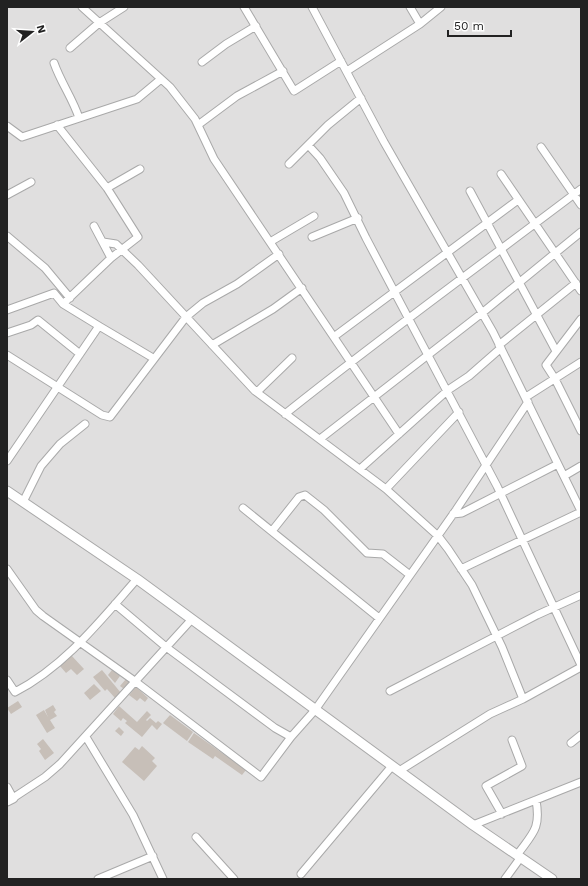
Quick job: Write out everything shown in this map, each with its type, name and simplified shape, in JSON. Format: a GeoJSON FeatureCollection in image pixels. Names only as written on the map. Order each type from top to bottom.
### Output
{"type":"FeatureCollection","features":[{"type":"Feature","properties":{"kind":"street"},"geometry":{"type":"LineString","coordinates":[[82,7],[170,87],[198,125],[214,159],[335,336],[350,362],[399,434]]}},
{"type":"Feature","properties":{"kind":"street"},"geometry":{"type":"LineString","coordinates":[[70,48],[99,23],[124,7]]}},
{"type":"Feature","properties":{"kind":"street"},"geometry":{"type":"LineString","coordinates":[[244,7],[294,91],[341,61]]}},
{"type":"Feature","properties":{"kind":"street"},"geometry":{"type":"LineString","coordinates":[[312,7],[384,142],[500,346],[581,512],[461,569]]}},
{"type":"Feature","properties":{"kind":"street"},"geometry":{"type":"LineString","coordinates":[[410,7],[420,24]]}},
{"type":"Feature","properties":{"kind":"street"},"geometry":{"type":"LineString","coordinates":[[347,71],[420,24],[441,7]]}},
{"type":"Feature","properties":{"kind":"street"},"geometry":{"type":"LineString","coordinates":[[202,62],[226,44],[256,26]]}},
{"type":"Feature","properties":{"kind":"street"},"geometry":{"type":"LineString","coordinates":[[54,64],[80,118]]}},
{"type":"Feature","properties":{"kind":"street"},"geometry":{"type":"LineString","coordinates":[[198,125],[230,101],[283,71]]}},
{"type":"Feature","properties":{"kind":"street"},"geometry":{"type":"LineString","coordinates":[[7,126],[22,137],[137,99],[161,79]]}},
{"type":"Feature","properties":{"kind":"street"},"geometry":{"type":"LineString","coordinates":[[289,164],[309,146],[328,125],[360,98]]}},
{"type":"Feature","properties":{"kind":"street"},"geometry":{"type":"LineString","coordinates":[[57,125],[107,188],[138,237],[111,258],[63,304]]}},
{"type":"Feature","properties":{"kind":"street"},"geometry":{"type":"LineString","coordinates":[[301,874],[396,769],[490,714],[523,699],[581,666],[500,493],[448,390],[408,318],[396,291],[366,238],[358,218],[344,192],[320,158],[309,146]]}},
{"type":"Feature","properties":{"kind":"street"},"geometry":{"type":"LineString","coordinates":[[541,147],[581,205]]}},
{"type":"Feature","properties":{"kind":"street"},"geometry":{"type":"LineString","coordinates":[[107,188],[140,168]]}},
{"type":"Feature","properties":{"kind":"street"},"geometry":{"type":"LineString","coordinates":[[501,174],[581,291]]}},
{"type":"Feature","properties":{"kind":"street"},"geometry":{"type":"LineString","coordinates":[[7,195],[31,182]]}},
{"type":"Feature","properties":{"kind":"street"},"geometry":{"type":"LineString","coordinates":[[285,414],[350,362],[408,318],[462,280],[581,189]]}},
{"type":"Feature","properties":{"kind":"street"},"geometry":{"type":"LineString","coordinates":[[470,191],[486,223],[538,314],[556,351]]}},
{"type":"Feature","properties":{"kind":"street"},"geometry":{"type":"LineString","coordinates":[[335,336],[518,200]]}},
{"type":"Feature","properties":{"kind":"street"},"geometry":{"type":"LineString","coordinates":[[270,242],[314,216]]}},
{"type":"Feature","properties":{"kind":"street"},"geometry":{"type":"LineString","coordinates":[[312,237],[358,218]]}},
{"type":"Feature","properties":{"kind":"street"},"geometry":{"type":"LineString","coordinates":[[94,226],[111,258]]}},
{"type":"Feature","properties":{"kind":"street"},"geometry":{"type":"LineString","coordinates":[[320,439],[482,313],[581,232]]}},
{"type":"Feature","properties":{"kind":"street"},"geometry":{"type":"LineString","coordinates":[[8,241],[45,268],[70,298]]}},
{"type":"Feature","properties":{"kind":"street"},"geometry":{"type":"LineString","coordinates":[[103,242],[116,244],[257,392],[386,489],[438,536],[472,585],[523,699]]}},
{"type":"Feature","properties":{"kind":"street"},"geometry":{"type":"LineString","coordinates":[[7,355],[102,415],[110,417],[124,400],[153,358],[186,317],[202,303],[237,284],[278,254]]}},
{"type":"Feature","properties":{"kind":"street"},"geometry":{"type":"LineString","coordinates":[[360,469],[448,390],[469,376],[500,346],[576,283]]}},
{"type":"Feature","properties":{"kind":"street"},"geometry":{"type":"LineString","coordinates":[[212,345],[273,309],[302,288]]}},
{"type":"Feature","properties":{"kind":"street"},"geometry":{"type":"LineString","coordinates":[[7,310],[54,294],[63,304],[153,358]]}},
{"type":"Feature","properties":{"kind":"street"},"geometry":{"type":"LineString","coordinates":[[581,319],[546,365],[555,379],[581,431]]}},
{"type":"Feature","properties":{"kind":"street"},"geometry":{"type":"LineString","coordinates":[[7,333],[31,325],[38,320],[80,354]]}},
{"type":"Feature","properties":{"kind":"street"},"geometry":{"type":"LineString","coordinates":[[7,461],[99,326]]}},
{"type":"Feature","properties":{"kind":"street"},"geometry":{"type":"LineString","coordinates":[[257,392],[292,358]]}},
{"type":"Feature","properties":{"kind":"street"},"geometry":{"type":"LineString","coordinates":[[7,569],[36,610],[79,643],[136,682],[261,777],[291,737],[315,710],[454,514],[527,400],[581,362]]}},
{"type":"Feature","properties":{"kind":"street"},"geometry":{"type":"LineString","coordinates":[[386,489],[459,412]]}},
{"type":"Feature","properties":{"kind":"street"},"geometry":{"type":"LineString","coordinates":[[23,502],[41,466],[60,444],[85,424]]}},
{"type":"Feature","properties":{"kind":"street"},"geometry":{"type":"LineString","coordinates":[[454,514],[462,513],[558,464]]}},
{"type":"Feature","properties":{"kind":"street"},"geometry":{"type":"LineString","coordinates":[[564,476],[581,466]]}},
{"type":"Feature","properties":{"kind":"street"},"geometry":{"type":"LineString","coordinates":[[7,491],[137,579],[473,825],[552,879]]}},
{"type":"Feature","properties":{"kind":"street"},"geometry":{"type":"LineString","coordinates":[[272,531],[299,497],[305,495],[324,510],[367,553],[383,554],[410,575]]}},
{"type":"Feature","properties":{"kind":"street"},"geometry":{"type":"LineString","coordinates":[[243,508],[379,618]]}},
{"type":"Feature","properties":{"kind":"street"},"geometry":{"type":"LineString","coordinates":[[7,680],[15,692],[41,677],[79,643],[137,579]]}},
{"type":"Feature","properties":{"kind":"street"},"geometry":{"type":"LineString","coordinates":[[390,691],[496,636],[581,595]]}},
{"type":"Feature","properties":{"kind":"street"},"geometry":{"type":"LineString","coordinates":[[115,604],[166,648],[275,728],[291,737]]}},
{"type":"Feature","properties":{"kind":"street"},"geometry":{"type":"LineString","coordinates":[[7,787],[10,799],[45,777],[60,764],[192,619]]}},
{"type":"Feature","properties":{"kind":"street"},"geometry":{"type":"LineString","coordinates":[[572,742],[581,735]]}},
{"type":"Feature","properties":{"kind":"street"},"geometry":{"type":"LineString","coordinates":[[86,737],[133,815],[163,879]]}},
{"type":"Feature","properties":{"kind":"street"},"geometry":{"type":"LineString","coordinates":[[502,814],[486,786],[522,766],[512,740]]}},
{"type":"Feature","properties":{"kind":"street"},"geometry":{"type":"LineString","coordinates":[[473,825],[581,782]]}},
{"type":"Feature","properties":{"kind":"street"},"geometry":{"type":"LineString","coordinates":[[505,879],[535,831],[539,816],[536,800]]}},
{"type":"Feature","properties":{"kind":"street"},"geometry":{"type":"LineString","coordinates":[[196,838],[234,879]]}},
{"type":"Feature","properties":{"kind":"street"},"geometry":{"type":"LineString","coordinates":[[98,879],[115,876],[153,856]]}},
{"type":"Feature","properties":{"kind":"shaded area"},"geometry":{"type":"Polygon","coordinates":[[[7,7],[581,7],[581,879],[7,879],[7,7]]]}},
{"type":"Feature","properties":{"kind":"building"},"geometry":{"type":"Polygon","coordinates":[[[71,655],[84,669],[77,675],[71,669],[66,673],[60,666],[71,655]]]}},
{"type":"Feature","properties":{"kind":"building"},"geometry":{"type":"Polygon","coordinates":[[[102,670],[121,693],[115,698],[107,689],[105,691],[93,677],[102,670]]]}},
{"type":"Feature","properties":{"kind":"building"},"geometry":{"type":"Polygon","coordinates":[[[112,670],[120,676],[115,683],[108,675],[112,670]]]}},
{"type":"Feature","properties":{"kind":"building"},"geometry":{"type":"Polygon","coordinates":[[[126,679],[130,683],[124,689],[120,686],[126,679]]]}},
{"type":"Feature","properties":{"kind":"building"},"geometry":{"type":"Polygon","coordinates":[[[94,684],[101,691],[90,700],[84,693],[94,684]]]}},
{"type":"Feature","properties":{"kind":"building"},"geometry":{"type":"Polygon","coordinates":[[[136,687],[148,698],[145,702],[140,698],[137,701],[129,695],[136,687]]]}},
{"type":"Feature","properties":{"kind":"building"},"geometry":{"type":"Polygon","coordinates":[[[18,701],[22,707],[11,714],[7,708],[18,701]]]}},
{"type":"Feature","properties":{"kind":"building"},"geometry":{"type":"Polygon","coordinates":[[[53,705],[56,710],[54,712],[57,716],[50,720],[55,728],[47,733],[36,715],[44,710],[48,717],[45,710],[53,705]]]}},
{"type":"Feature","properties":{"kind":"building"},"geometry":{"type":"Polygon","coordinates":[[[119,706],[137,722],[147,711],[151,715],[146,720],[147,721],[150,718],[156,723],[158,721],[162,724],[157,730],[152,725],[142,737],[125,723],[127,721],[123,718],[121,721],[113,714],[119,706]]]}},
{"type":"Feature","properties":{"kind":"building"},"geometry":{"type":"Polygon","coordinates":[[[170,715],[193,732],[187,741],[163,723],[170,715]]]}},
{"type":"Feature","properties":{"kind":"building"},"geometry":{"type":"Polygon","coordinates":[[[119,727],[124,732],[121,736],[115,731],[119,727]]]}},
{"type":"Feature","properties":{"kind":"building"},"geometry":{"type":"Polygon","coordinates":[[[194,733],[246,770],[242,775],[215,756],[213,759],[188,742],[194,733]]]}},
{"type":"Feature","properties":{"kind":"building"},"geometry":{"type":"Polygon","coordinates":[[[43,739],[54,753],[45,760],[39,751],[41,749],[37,744],[43,739]]]}},
{"type":"Feature","properties":{"kind":"building"},"geometry":{"type":"Polygon","coordinates":[[[142,746],[155,758],[152,761],[157,766],[144,781],[122,762],[135,747],[139,750],[142,746]]]}}]}
